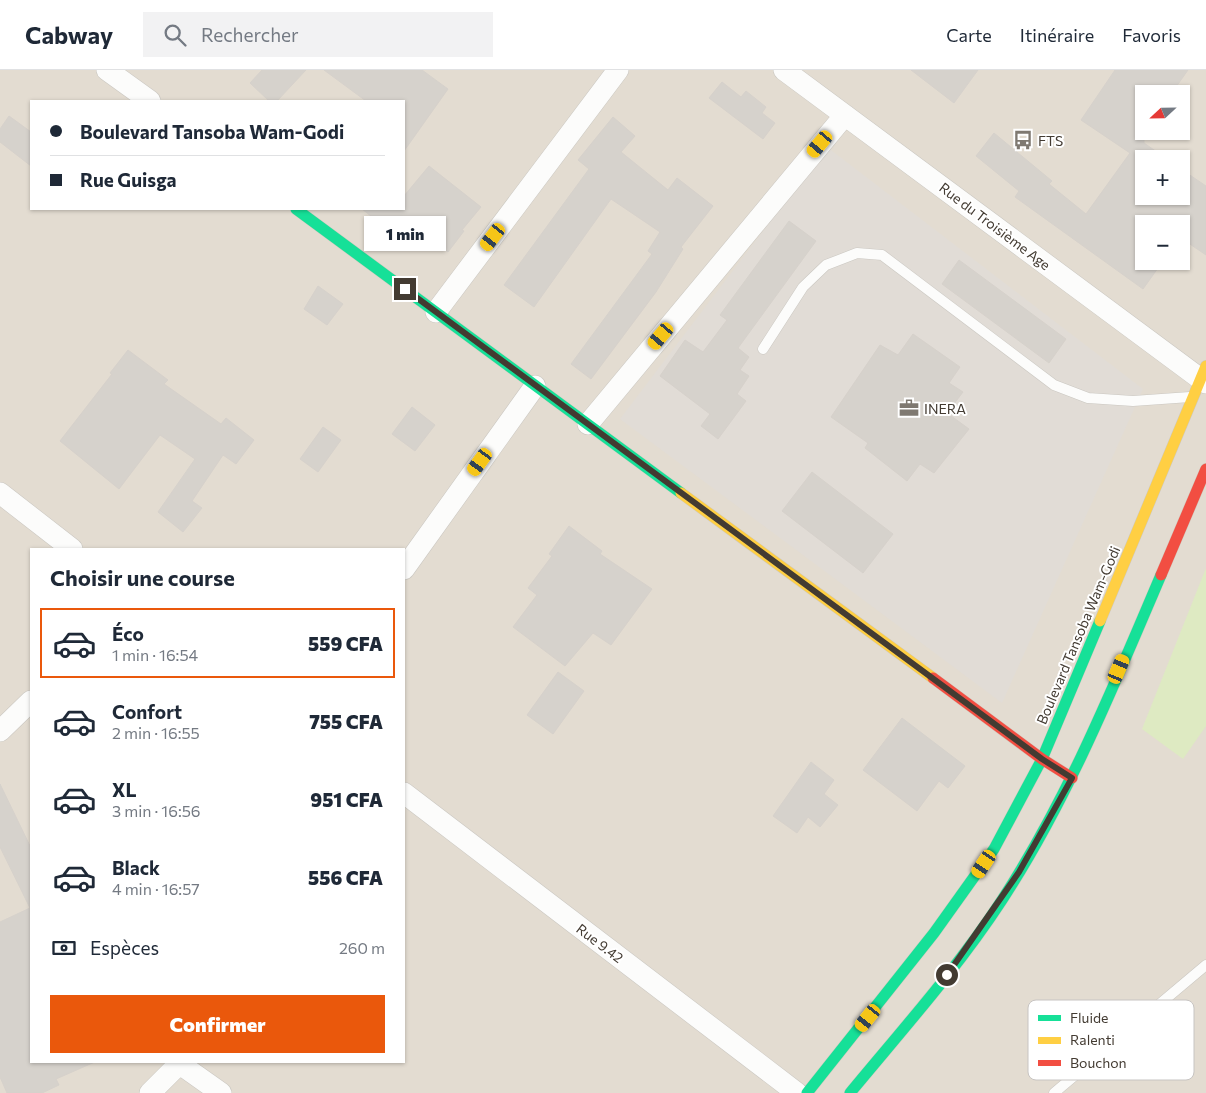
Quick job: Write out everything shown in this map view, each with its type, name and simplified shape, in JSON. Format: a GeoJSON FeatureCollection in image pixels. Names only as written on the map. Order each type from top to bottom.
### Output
{"type":"FeatureCollection","features":[{"type":"Feature","properties":{"kind":"main road"},"geometry":{"type":"LineString","coordinates":[[297,210],[1042,759],[1072,778]]}},
{"type":"Feature","properties":{"kind":"main road","name":"Boulevard Tansoba Wam-Godi"},"geometry":{"type":"LineString","coordinates":[[807,1093],[963,894],[994,849],[1042,759],[1201,381]]}},
{"type":"Feature","properties":{"kind":"main road"},"geometry":{"type":"LineString","coordinates":[[850,1093],[959,960],[1019,872],[1072,778],[1206,469]]}},
{"type":"Feature","properties":{"kind":"street"},"geometry":{"type":"LineString","coordinates":[[107,70],[149,100]]}},
{"type":"Feature","properties":{"kind":"street"},"geometry":{"type":"LineString","coordinates":[[436,312],[618,70]]}},
{"type":"Feature","properties":{"kind":"street","name":"Rue du Troisième Age"},"geometry":{"type":"LineString","coordinates":[[784,70],[1201,381]]}},
{"type":"Feature","properties":{"kind":"street"},"geometry":{"type":"LineString","coordinates":[[588,424],[844,115]]}},
{"type":"Feature","properties":{"kind":"street"},"geometry":{"type":"LineString","coordinates":[[405,568],[535,386]]}},
{"type":"Feature","properties":{"kind":"street"},"geometry":{"type":"LineString","coordinates":[[0,493],[71,548]]}},
{"type":"Feature","properties":{"kind":"street"},"geometry":{"type":"LineString","coordinates":[[0,731],[30,702]]}},
{"type":"Feature","properties":{"kind":"street","name":"Rue 9.42"},"geometry":{"type":"LineString","coordinates":[[405,795],[797,1093]]}},
{"type":"Feature","properties":{"kind":"street"},"geometry":{"type":"LineString","coordinates":[[150,1093],[181,1063],[221,1093]]}},
{"type":"Feature","properties":{"kind":"lane"},"geometry":{"type":"LineString","coordinates":[[763,348],[803,288],[826,265],[857,253],[873,254],[882,255],[1054,386],[1088,398],[1133,401],[1201,381]]}},
{"type":"Feature","properties":{"kind":"lane"},"geometry":{"type":"LineString","coordinates":[[1164,1000],[1206,965]]}},
{"type":"Feature","properties":{"kind":"lane"},"geometry":{"type":"LineString","coordinates":[[1054,1093],[1069,1080]]}},
{"type":"Feature","properties":{"kind":"shaded area"},"geometry":{"type":"Polygon","coordinates":[[[0,70],[1206,70],[1206,1093],[0,1093],[0,70]]]}},
{"type":"Feature","properties":{"kind":"shaded area"},"geometry":{"type":"Polygon","coordinates":[[[827,147],[1143,389],[1002,703],[620,419],[827,147]]]}},
{"type":"Feature","properties":{"kind":"green space"},"geometry":{"type":"Polygon","coordinates":[[[1206,568],[1206,726],[1183,759],[1142,729],[1206,568]]]}},
{"type":"Feature","properties":{"kind":"building"},"geometry":{"type":"Polygon","coordinates":[[[262,70],[306,70],[278,100],[268,100],[250,83],[262,70]]]}},
{"type":"Feature","properties":{"kind":"building"},"geometry":{"type":"Polygon","coordinates":[[[324,70],[422,70],[448,89],[405,150],[405,100],[365,100],[324,70]]]}},
{"type":"Feature","properties":{"kind":"building"},"geometry":{"type":"Polygon","coordinates":[[[911,70],[978,70],[954,103],[911,70]]]}},
{"type":"Feature","properties":{"kind":"building"},"geometry":{"type":"Polygon","coordinates":[[[1115,70],[1188,70],[1177,85],[1135,85],[1135,140],[1144,140],[1144,143],[1154,150],[1135,150],[1135,205],[1190,205],[1190,175],[1206,186],[1206,255],[1190,244],[1190,215],[1135,215],[1135,270],[1157,270],[1143,289],[1015,197],[1019,191],[976,156],[994,133],[1052,181],[1049,184],[1086,214],[1130,153],[1081,120],[1115,70]]]}},
{"type":"Feature","properties":{"kind":"building"},"geometry":{"type":"Polygon","coordinates":[[[722,82],[741,97],[746,91],[766,107],[762,113],[775,123],[763,139],[709,98],[722,82]]]}},
{"type":"Feature","properties":{"kind":"building"},"geometry":{"type":"Polygon","coordinates":[[[9,116],[30,131],[30,165],[0,142],[0,129],[9,116]]]}},
{"type":"Feature","properties":{"kind":"building"},"geometry":{"type":"Polygon","coordinates":[[[613,117],[635,136],[621,152],[668,190],[677,178],[713,206],[681,247],[683,249],[656,292],[591,379],[571,364],[652,254],[648,251],[660,232],[611,199],[534,307],[504,285],[589,169],[578,160],[613,117]]]}},
{"type":"Feature","properties":{"kind":"building"},"geometry":{"type":"Polygon","coordinates":[[[429,166],[481,207],[462,230],[464,231],[448,252],[417,229],[406,244],[363,210],[405,210],[405,195],[429,166]]]}},
{"type":"Feature","properties":{"kind":"building"},"geometry":{"type":"Polygon","coordinates":[[[789,221],[816,241],[738,348],[749,357],[740,370],[749,376],[737,394],[746,401],[718,439],[701,426],[710,414],[660,376],[685,340],[703,352],[727,320],[720,315],[789,221]]]}},
{"type":"Feature","properties":{"kind":"building"},"geometry":{"type":"Polygon","coordinates":[[[959,260],[1066,339],[1049,363],[942,284],[959,260]]]}},
{"type":"Feature","properties":{"kind":"building"},"geometry":{"type":"Polygon","coordinates":[[[318,286],[343,304],[327,325],[304,309],[318,286]]]}},
{"type":"Feature","properties":{"kind":"building"},"geometry":{"type":"Polygon","coordinates":[[[913,334],[960,367],[949,383],[963,392],[947,413],[969,429],[934,473],[920,464],[907,481],[865,448],[868,443],[831,417],[880,345],[898,355],[913,334]]]}},
{"type":"Feature","properties":{"kind":"building"},"geometry":{"type":"Polygon","coordinates":[[[128,350],[168,380],[164,384],[221,424],[226,418],[254,440],[236,464],[223,455],[192,501],[202,508],[183,532],[158,512],[195,459],[160,435],[119,489],[60,441],[112,374],[110,373],[128,350]]]}},
{"type":"Feature","properties":{"kind":"building"},"geometry":{"type":"Polygon","coordinates":[[[412,407],[435,425],[415,451],[392,434],[412,407]]]}},
{"type":"Feature","properties":{"kind":"building"},"geometry":{"type":"Polygon","coordinates":[[[323,427],[341,440],[318,472],[300,459],[323,427]]]}},
{"type":"Feature","properties":{"kind":"building"},"geometry":{"type":"Polygon","coordinates":[[[812,472],[893,534],[863,573],[782,511],[812,472]]]}},
{"type":"Feature","properties":{"kind":"building"},"geometry":{"type":"Polygon","coordinates":[[[569,526],[602,551],[600,554],[652,589],[611,645],[593,633],[565,666],[513,627],[537,595],[528,588],[552,556],[549,554],[569,526]]]}},
{"type":"Feature","properties":{"kind":"building"},"geometry":{"type":"Polygon","coordinates":[[[558,672],[584,691],[553,734],[527,715],[558,672]]]}},
{"type":"Feature","properties":{"kind":"building"},"geometry":{"type":"Polygon","coordinates":[[[902,718],[965,766],[948,788],[939,781],[917,811],[863,770],[902,718]]]}},
{"type":"Feature","properties":{"kind":"building"},"geometry":{"type":"Polygon","coordinates":[[[811,762],[834,780],[824,794],[838,805],[820,827],[808,817],[797,833],[773,816],[811,762]]]}},
{"type":"Feature","properties":{"kind":"building"},"geometry":{"type":"Polygon","coordinates":[[[0,784],[30,846],[30,908],[0,847],[0,784]]]}},
{"type":"Feature","properties":{"kind":"building"},"geometry":{"type":"Polygon","coordinates":[[[30,908],[30,1063],[92,1063],[56,1079],[59,1085],[42,1093],[7,1093],[0,1077],[0,922],[30,908]]]}},
{"type":"Feature","properties":{"kind":"traffic: fast"},"geometry":{"type":"LineString","coordinates":[[297,210],[681,493]]}},
{"type":"Feature","properties":{"kind":"traffic: fast"},"geometry":{"type":"LineString","coordinates":[[850,1093],[929,999],[967,950],[985,926],[1026,862],[1089,741],[1161,575]]}},
{"type":"Feature","properties":{"kind":"traffic: fast"},"geometry":{"type":"LineString","coordinates":[[807,1093],[934,933],[994,849],[1042,759],[1100,621]]}},
{"type":"Feature","properties":{"kind":"traffic: slow"},"geometry":{"type":"LineString","coordinates":[[1100,621],[1206,366]]}},
{"type":"Feature","properties":{"kind":"traffic: slow"},"geometry":{"type":"LineString","coordinates":[[681,493],[933,678]]}},
{"type":"Feature","properties":{"kind":"traffic: jam"},"geometry":{"type":"LineString","coordinates":[[1161,575],[1206,469]]}},
{"type":"Feature","properties":{"kind":"traffic: jam"},"geometry":{"type":"LineString","coordinates":[[933,678],[1042,759],[1072,778]]}},
{"type":"Feature","properties":{"kind":"place","name":"FTS"},"geometry":{"type":"Point","coordinates":[1023,140]}},
{"type":"Feature","properties":{"kind":"place","name":"INERA"},"geometry":{"type":"Point","coordinates":[909,408]}},
{"type":"Feature","properties":{"kind":"route"},"geometry":{"type":"LineString","coordinates":[[405,289],[1042,759],[1072,778],[1019,872],[947,975]]}}]}
